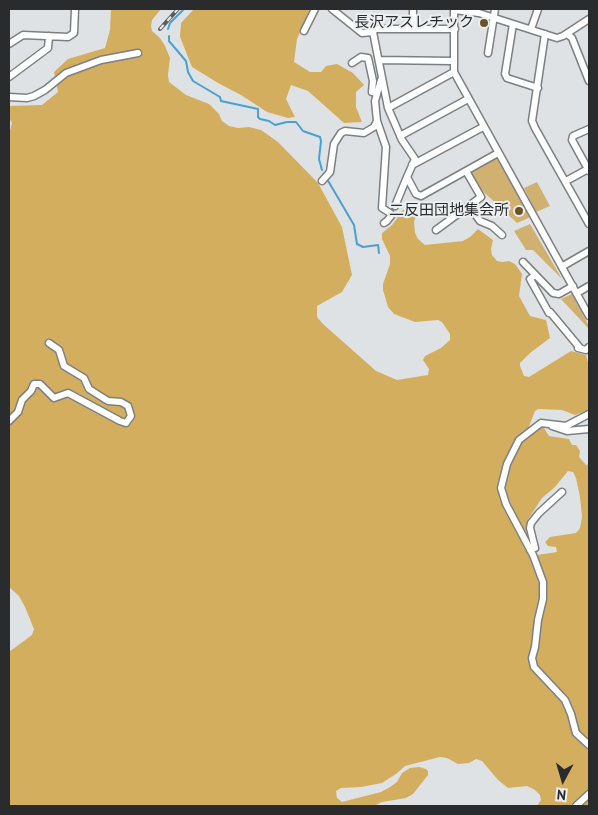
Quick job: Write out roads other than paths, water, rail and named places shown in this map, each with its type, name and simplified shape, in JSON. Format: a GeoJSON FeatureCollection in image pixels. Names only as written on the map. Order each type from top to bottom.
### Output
{"type":"FeatureCollection","features":[{"type":"Feature","properties":{"kind":"street"},"geometry":{"type":"LineString","coordinates":[[9,44],[23,34],[68,37],[74,33],[75,9]]}},
{"type":"Feature","properties":{"kind":"street"},"geometry":{"type":"LineString","coordinates":[[304,31],[314,9]]}},
{"type":"Feature","properties":{"kind":"street"},"geometry":{"type":"LineString","coordinates":[[332,9],[362,33],[372,32],[375,29],[455,30]]}},
{"type":"Feature","properties":{"kind":"street"},"geometry":{"type":"LineString","coordinates":[[413,9],[413,29]]}},
{"type":"Feature","properties":{"kind":"street"},"geometry":{"type":"LineString","coordinates":[[589,19],[567,34],[557,38],[479,13],[454,9],[453,61],[454,72],[468,99],[563,266],[589,316]]}},
{"type":"Feature","properties":{"kind":"street"},"geometry":{"type":"LineString","coordinates":[[488,53],[495,9]]}},
{"type":"Feature","properties":{"kind":"street"},"geometry":{"type":"LineString","coordinates":[[531,29],[538,9]]}},
{"type":"Feature","properties":{"kind":"street"},"geometry":{"type":"LineString","coordinates":[[513,24],[505,74],[507,78],[538,88]]}},
{"type":"Feature","properties":{"kind":"street"},"geometry":{"type":"LineString","coordinates":[[372,32],[388,108],[400,136],[415,159],[395,206]]}},
{"type":"Feature","properties":{"kind":"street"},"geometry":{"type":"LineString","coordinates":[[545,34],[532,121],[589,224]]}},
{"type":"Feature","properties":{"kind":"street"},"geometry":{"type":"LineString","coordinates":[[567,34],[572,38],[587,70],[589,81]]}},
{"type":"Feature","properties":{"kind":"street"},"geometry":{"type":"LineString","coordinates":[[9,77],[48,48],[49,36]]}},
{"type":"Feature","properties":{"kind":"street"},"geometry":{"type":"LineString","coordinates":[[9,97],[27,98],[34,96],[45,90],[66,72],[101,60],[138,53]]}},
{"type":"Feature","properties":{"kind":"street"},"geometry":{"type":"LineString","coordinates":[[352,63],[361,57],[368,58],[373,81],[372,92],[376,93]]}},
{"type":"Feature","properties":{"kind":"street"},"geometry":{"type":"LineString","coordinates":[[378,60],[453,61]]}},
{"type":"Feature","properties":{"kind":"street"},"geometry":{"type":"LineString","coordinates":[[388,108],[454,72]]}},
{"type":"Feature","properties":{"kind":"street"},"geometry":{"type":"LineString","coordinates":[[382,79],[375,101],[377,121],[386,147],[382,208],[390,213],[391,216],[384,223]]}},
{"type":"Feature","properties":{"kind":"street"},"geometry":{"type":"LineString","coordinates":[[400,136],[468,99]]}},
{"type":"Feature","properties":{"kind":"street"},"geometry":{"type":"LineString","coordinates":[[322,181],[330,172],[334,144],[341,133],[345,131],[364,133],[371,130],[377,121]]}},
{"type":"Feature","properties":{"kind":"street"},"geometry":{"type":"LineString","coordinates":[[412,166],[483,127]]}},
{"type":"Feature","properties":{"kind":"street"},"geometry":{"type":"LineString","coordinates":[[566,181],[589,170],[572,140],[573,136],[589,128]]}},
{"type":"Feature","properties":{"kind":"street"},"geometry":{"type":"LineString","coordinates":[[407,177],[416,194],[420,196],[498,154]]}},
{"type":"Feature","properties":{"kind":"street"},"geometry":{"type":"LineString","coordinates":[[436,230],[482,197],[466,171]]}},
{"type":"Feature","properties":{"kind":"street"},"geometry":{"type":"LineString","coordinates":[[469,206],[480,222],[492,226],[502,235]]}},
{"type":"Feature","properties":{"kind":"street"},"geometry":{"type":"LineString","coordinates":[[563,266],[589,251]]}},
{"type":"Feature","properties":{"kind":"street"},"geometry":{"type":"LineString","coordinates":[[523,262],[553,293],[559,294],[573,286]]}},
{"type":"Feature","properties":{"kind":"street"},"geometry":{"type":"LineString","coordinates":[[535,275],[530,280],[549,313],[578,348],[586,350],[589,348]]}},
{"type":"Feature","properties":{"kind":"street"},"geometry":{"type":"LineString","coordinates":[[577,293],[589,286]]}},
{"type":"Feature","properties":{"kind":"street"},"geometry":{"type":"LineString","coordinates":[[9,420],[18,412],[22,400],[31,391],[34,384],[40,384],[54,398],[68,394],[126,423],[131,416],[128,406],[121,402],[108,401],[89,389],[84,378],[64,366],[59,350],[49,342]]}},
{"type":"Feature","properties":{"kind":"street"},"geometry":{"type":"LineString","coordinates":[[589,414],[566,426],[541,422],[518,440],[512,452],[501,488],[503,497],[530,550],[543,582],[543,599],[532,658],[534,667],[565,700],[576,733],[589,745]]}},
{"type":"Feature","properties":{"kind":"street"},"geometry":{"type":"LineString","coordinates":[[552,424],[552,426],[562,431],[589,428]]}},
{"type":"Feature","properties":{"kind":"street"},"geometry":{"type":"LineString","coordinates":[[530,550],[535,548],[530,528],[531,522],[562,492]]}},
{"type":"Feature","properties":{"kind":"street"},"geometry":{"type":"LineString","coordinates":[[576,806],[589,794]]}},
{"type":"Feature","properties":{"kind":"waterway"},"geometry":{"type":"LineString","coordinates":[[168,29],[170,23],[184,9]]}},
{"type":"Feature","properties":{"kind":"waterway"},"geometry":{"type":"LineString","coordinates":[[169,36],[169,41],[186,61],[188,72],[193,81],[220,97],[221,101],[258,109],[258,117],[260,119],[275,125],[296,122],[303,131],[320,137],[319,159],[322,170]]}},
{"type":"Feature","properties":{"kind":"waterway"},"geometry":{"type":"LineString","coordinates":[[327,179],[354,225],[357,244],[363,247],[378,245],[379,253]]}},
{"type":"Feature","properties":{"kind":"railway"},"geometry":{"type":"LineString","coordinates":[[160,29],[178,9]]}},
{"type":"Feature","properties":{"kind":"place","name":"長沢アスレチック"},"geometry":{"type":"Point","coordinates":[484,23]}},
{"type":"Feature","properties":{"kind":"place","name":"二反田団地集会所"},"geometry":{"type":"Point","coordinates":[519,211]}}]}
